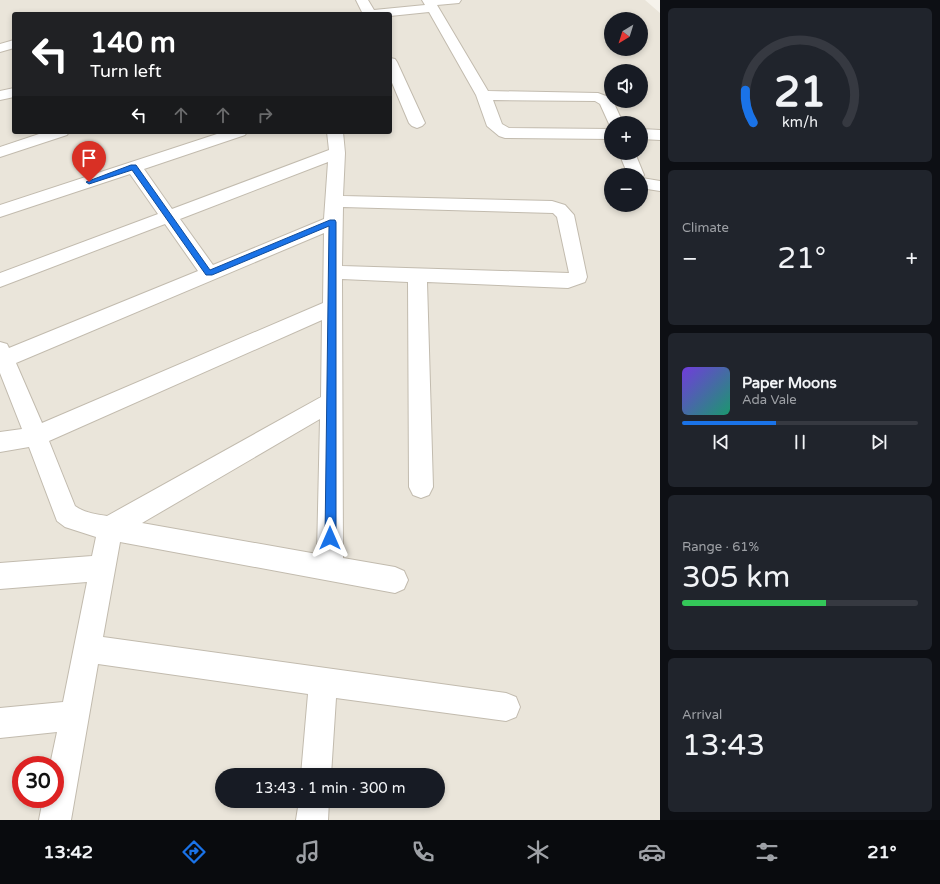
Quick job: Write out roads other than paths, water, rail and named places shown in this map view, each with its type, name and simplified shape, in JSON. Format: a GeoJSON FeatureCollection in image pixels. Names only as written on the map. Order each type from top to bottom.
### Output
{"type":"FeatureCollection","features":[{"type":"Feature","properties":{"kind":"street"},"geometry":{"type":"LineString","coordinates":[[362,0],[368,12]]}},
{"type":"Feature","properties":{"kind":"street"},"geometry":{"type":"LineString","coordinates":[[385,12],[430,3],[455,0]]}},
{"type":"Feature","properties":{"kind":"street"},"geometry":{"type":"LineString","coordinates":[[430,3],[483,94],[495,126],[505,133],[604,134]]}},
{"type":"Feature","properties":{"kind":"street"},"geometry":{"type":"LineString","coordinates":[[0,48],[12,45]]}},
{"type":"Feature","properties":{"kind":"street"},"geometry":{"type":"LineString","coordinates":[[392,67],[417,123]]}},
{"type":"Feature","properties":{"kind":"street"},"geometry":{"type":"LineString","coordinates":[[0,96],[12,93]]}},
{"type":"Feature","properties":{"kind":"street"},"geometry":{"type":"LineString","coordinates":[[483,94],[493,96],[598,97],[606,101],[612,116]]}},
{"type":"Feature","properties":{"kind":"street"},"geometry":{"type":"LineString","coordinates":[[0,152],[55,134]]}},
{"type":"Feature","properties":{"kind":"street"},"geometry":{"type":"LineString","coordinates":[[0,212],[233,134]]}},
{"type":"Feature","properties":{"kind":"street"},"geometry":{"type":"LineString","coordinates":[[330,568],[333,222],[337,153],[335,134]]}},
{"type":"Feature","properties":{"kind":"street"},"geometry":{"type":"LineString","coordinates":[[648,134],[660,135]]}},
{"type":"Feature","properties":{"kind":"street"},"geometry":{"type":"LineString","coordinates":[[0,280],[337,153]]}},
{"type":"Feature","properties":{"kind":"street"},"geometry":{"type":"LineString","coordinates":[[134,167],[209,273]]}},
{"type":"Feature","properties":{"kind":"street"},"geometry":{"type":"LineString","coordinates":[[648,184],[660,186]]}},
{"type":"Feature","properties":{"kind":"street"},"geometry":{"type":"LineString","coordinates":[[333,272],[568,281],[578,277],[565,215],[559,208],[334,201]]}},
{"type":"Feature","properties":{"kind":"street"},"geometry":{"type":"LineString","coordinates":[[333,222],[2,355],[17,387],[66,513],[74,519],[91,525],[395,580]]}},
{"type":"Feature","properties":{"kind":"street"},"geometry":{"type":"LineString","coordinates":[[417,275],[421,487]]}},
{"type":"Feature","properties":{"kind":"street"},"geometry":{"type":"LineString","coordinates":[[0,442],[36,436],[333,307]]}},
{"type":"Feature","properties":{"kind":"street"},"geometry":{"type":"LineString","coordinates":[[110,528],[331,402]]}},
{"type":"Feature","properties":{"kind":"street"},"geometry":{"type":"LineString","coordinates":[[55,820],[110,528]]}},
{"type":"Feature","properties":{"kind":"street"},"geometry":{"type":"LineString","coordinates":[[0,576],[103,568]]}},
{"type":"Feature","properties":{"kind":"street"},"geometry":{"type":"LineString","coordinates":[[88,649],[506,707]]}},
{"type":"Feature","properties":{"kind":"street"},"geometry":{"type":"LineString","coordinates":[[317,768],[323,682]]}},
{"type":"Feature","properties":{"kind":"street"},"geometry":{"type":"LineString","coordinates":[[0,723],[74,716]]}},
{"type":"Feature","properties":{"kind":"street"},"geometry":{"type":"LineString","coordinates":[[312,820],[313,808]]}}]}
